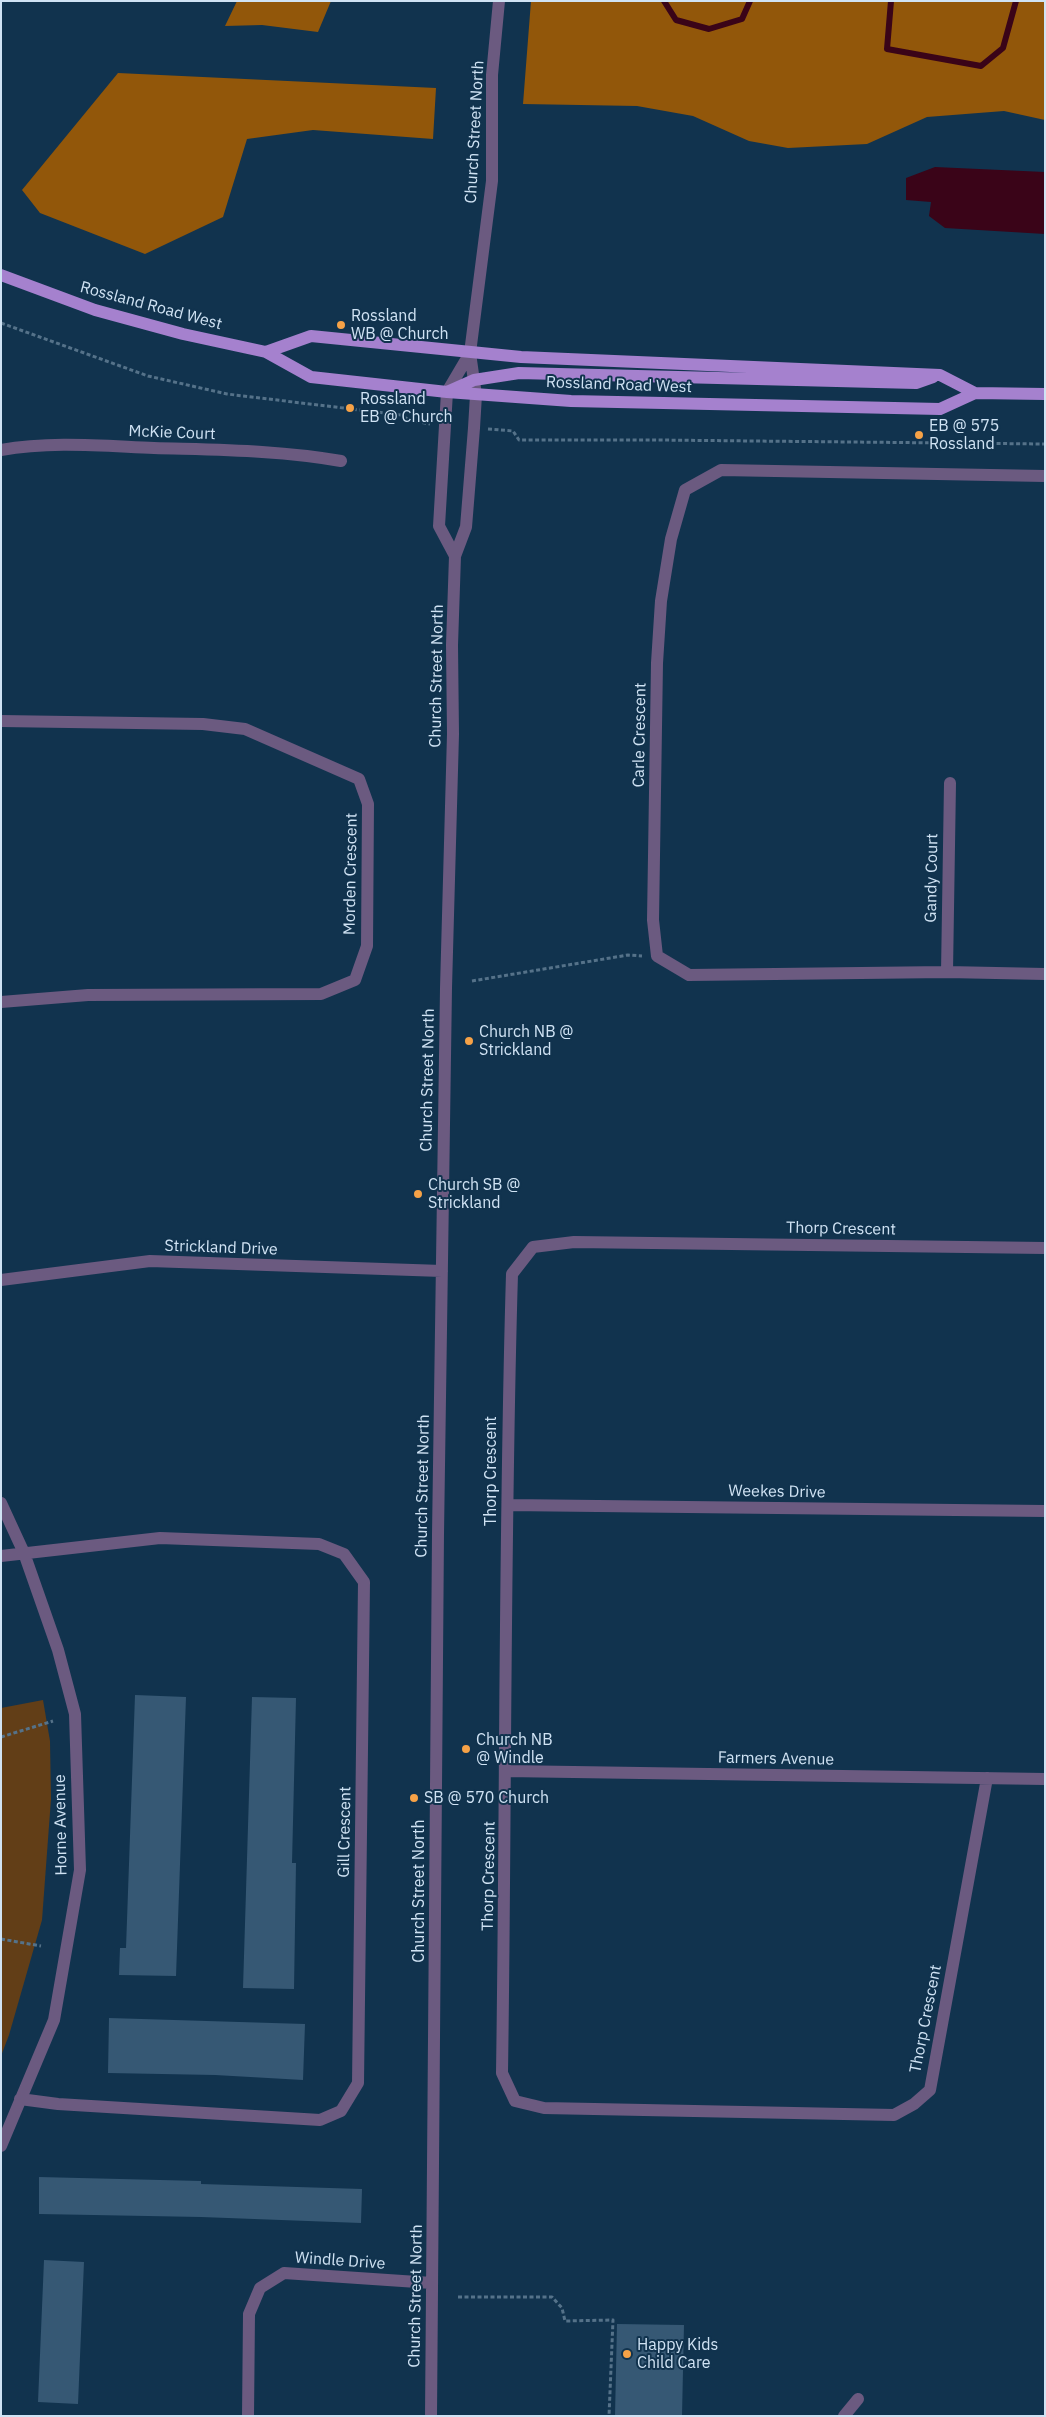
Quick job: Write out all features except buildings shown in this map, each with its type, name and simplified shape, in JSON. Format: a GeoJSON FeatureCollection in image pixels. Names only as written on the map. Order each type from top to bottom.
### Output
{"type":"FeatureCollection","features":[{"type":"Feature","properties":{"kind":"main road","name":"Rossland Road West"},"geometry":{"type":"LineString","coordinates":[[1,275],[95,310],[183,334],[266,352],[311,377],[476,395],[571,400],[940,408],[975,393],[1045,394]]}},
{"type":"Feature","properties":{"kind":"main road","name":"Rossland Road West"},"geometry":{"type":"LineString","coordinates":[[266,352],[311,336],[470,353],[940,375],[975,393]]}},
{"type":"Feature","properties":{"kind":"main road"},"geometry":{"type":"LineString","coordinates":[[447,392],[474,380],[519,373],[916,383],[940,375]]}},
{"type":"Feature","properties":{"kind":"street","name":"Church Street North"},"geometry":{"type":"LineString","coordinates":[[431,2416],[442,1271],[455,556],[466,527],[474,428],[476,395],[470,353],[492,181],[492,75],[499,5]]}},
{"type":"Feature","properties":{"kind":"street","name":"Church Street North"},"geometry":{"type":"LineString","coordinates":[[455,556],[439,526],[444,427],[447,392],[470,353]]}},
{"type":"Feature","properties":{"kind":"street","name":"McKie Court"},"geometry":{"type":"LineString","coordinates":[[1,450],[30,444],[298,453],[341,461]]}},
{"type":"Feature","properties":{"kind":"street","name":"Carle Crescent"},"geometry":{"type":"LineString","coordinates":[[657,956],[653,920],[658,654],[661,600],[671,539],[685,490],[721,470],[1045,476]]}},
{"type":"Feature","properties":{"kind":"street","name":"Morden Crescent"},"geometry":{"type":"LineString","coordinates":[[1,721],[203,724],[245,729],[359,779],[368,804],[368,814],[367,946],[355,980],[321,994],[88,995],[1,1002]]}},
{"type":"Feature","properties":{"kind":"street","name":"Gandy Court"},"geometry":{"type":"LineString","coordinates":[[947,972],[950,783]]}},
{"type":"Feature","properties":{"kind":"street"},"geometry":{"type":"LineString","coordinates":[[657,956],[689,975],[947,972],[1045,974]]}},
{"type":"Feature","properties":{"kind":"street","name":"Thorp Crescent"},"geometry":{"type":"LineString","coordinates":[[987,1778],[930,2090],[914,2104],[894,2115],[544,2108],[515,2101],[502,2073],[506,1771],[504,1674],[512,1274],[533,1247],[574,1242],[1045,1248]]}},
{"type":"Feature","properties":{"kind":"street","name":"Strickland Drive"},"geometry":{"type":"LineString","coordinates":[[1,1280],[150,1262],[442,1271]]}},
{"type":"Feature","properties":{"kind":"street","name":"Horne Avenue"},"geometry":{"type":"LineString","coordinates":[[1,1503],[24,1553],[58,1650],[75,1714],[80,1870],[54,2020],[1,2146]]}},
{"type":"Feature","properties":{"kind":"street","name":"Weekes Drive"},"geometry":{"type":"LineString","coordinates":[[508,1505],[1045,1511]]}},
{"type":"Feature","properties":{"kind":"street","name":"Gill Crescent"},"geometry":{"type":"LineString","coordinates":[[1,1556],[160,1538],[319,1544],[344,1554],[364,1582],[358,2083],[341,2111],[320,2120],[58,2104],[20,2099]]}},
{"type":"Feature","properties":{"kind":"street","name":"Farmers Avenue"},"geometry":{"type":"LineString","coordinates":[[506,1771],[1045,1779]]}},
{"type":"Feature","properties":{"kind":"street","name":"Windle Drive"},"geometry":{"type":"LineString","coordinates":[[248,2416],[248,2314],[260,2288],[284,2273],[432,2284]]}},
{"type":"Feature","properties":{"kind":"street"},"geometry":{"type":"LineString","coordinates":[[844,2416],[858,2399]]}},
{"type":"Feature","properties":{"kind":"path"},"geometry":{"type":"LineString","coordinates":[[1,323],[148,376],[227,394],[401,415],[409,420],[444,427]]}},
{"type":"Feature","properties":{"kind":"path"},"geometry":{"type":"LineString","coordinates":[[474,428],[513,431],[519,440],[1045,444]]}},
{"type":"Feature","properties":{"kind":"path"},"geometry":{"type":"LineString","coordinates":[[472,980],[628,956],[657,956]]}},
{"type":"Feature","properties":{"kind":"path"},"geometry":{"type":"LineString","coordinates":[[1,1737],[53,1721]]}},
{"type":"Feature","properties":{"kind":"path"},"geometry":{"type":"LineString","coordinates":[[1,1938],[40,1946]]}},
{"type":"Feature","properties":{"kind":"path"},"geometry":{"type":"LineString","coordinates":[[458,2297],[552,2297],[562,2308],[565,2321],[612,2320],[609,2416]]}},
{"type":"Feature","properties":{"kind":"shaded area"},"geometry":{"type":"Polygon","coordinates":[[[237,1],[331,1],[318,32],[262,25],[225,26],[237,1]]]}},
{"type":"Feature","properties":{"kind":"shaded area"},"geometry":{"type":"Polygon","coordinates":[[[531,1],[1045,1],[1045,120],[1004,111],[927,117],[867,144],[788,148],[749,141],[693,116],[637,106],[523,104],[531,1]]]}},
{"type":"Feature","properties":{"kind":"shaded area"},"geometry":{"type":"Polygon","coordinates":[[[118,73],[436,88],[433,139],[313,130],[247,139],[223,217],[145,254],[40,213],[22,190],[118,73]]]}},
{"type":"Feature","properties":{"kind":"shaded area"},"geometry":{"type":"Polygon","coordinates":[[[935,167],[1045,172],[1045,234],[945,228],[929,216],[931,202],[906,200],[906,178],[935,167]]]}},
{"type":"Feature","properties":{"kind":"shaded area"},"geometry":{"type":"Polygon","coordinates":[[[43,1700],[50,1741],[51,1799],[42,1920],[9,2035],[1,2056],[1,1708],[43,1700]]]}},
{"type":"Feature","properties":{"kind":"waterway"},"geometry":{"type":"LineString","coordinates":[[664,1],[676,20],[709,29],[742,19],[750,1]]}},
{"type":"Feature","properties":{"kind":"waterway"},"geometry":{"type":"LineString","coordinates":[[891,1],[887,49],[981,66],[1003,48],[1016,1]]}},
{"type":"Feature","properties":{"kind":"place","name":"Rossland WB @ Church"},"geometry":{"type":"Point","coordinates":[341,325]}},
{"type":"Feature","properties":{"kind":"place","name":"Rossland EB @ Church"},"geometry":{"type":"Point","coordinates":[350,408]}},
{"type":"Feature","properties":{"kind":"place","name":"EB @ 575 Rossland"},"geometry":{"type":"Point","coordinates":[919,435]}},
{"type":"Feature","properties":{"kind":"place","name":"Church NB @ Strickland"},"geometry":{"type":"Point","coordinates":[469,1041]}},
{"type":"Feature","properties":{"kind":"place","name":"Church SB @ Strickland"},"geometry":{"type":"Point","coordinates":[418,1194]}},
{"type":"Feature","properties":{"kind":"place","name":"Church NB @ Windle"},"geometry":{"type":"Point","coordinates":[466,1749]}},
{"type":"Feature","properties":{"kind":"place","name":"SB @ 570 Church"},"geometry":{"type":"Point","coordinates":[414,1798]}},
{"type":"Feature","properties":{"kind":"place","name":"Happy Kids Child Care"},"geometry":{"type":"Point","coordinates":[627,2354]}}]}
